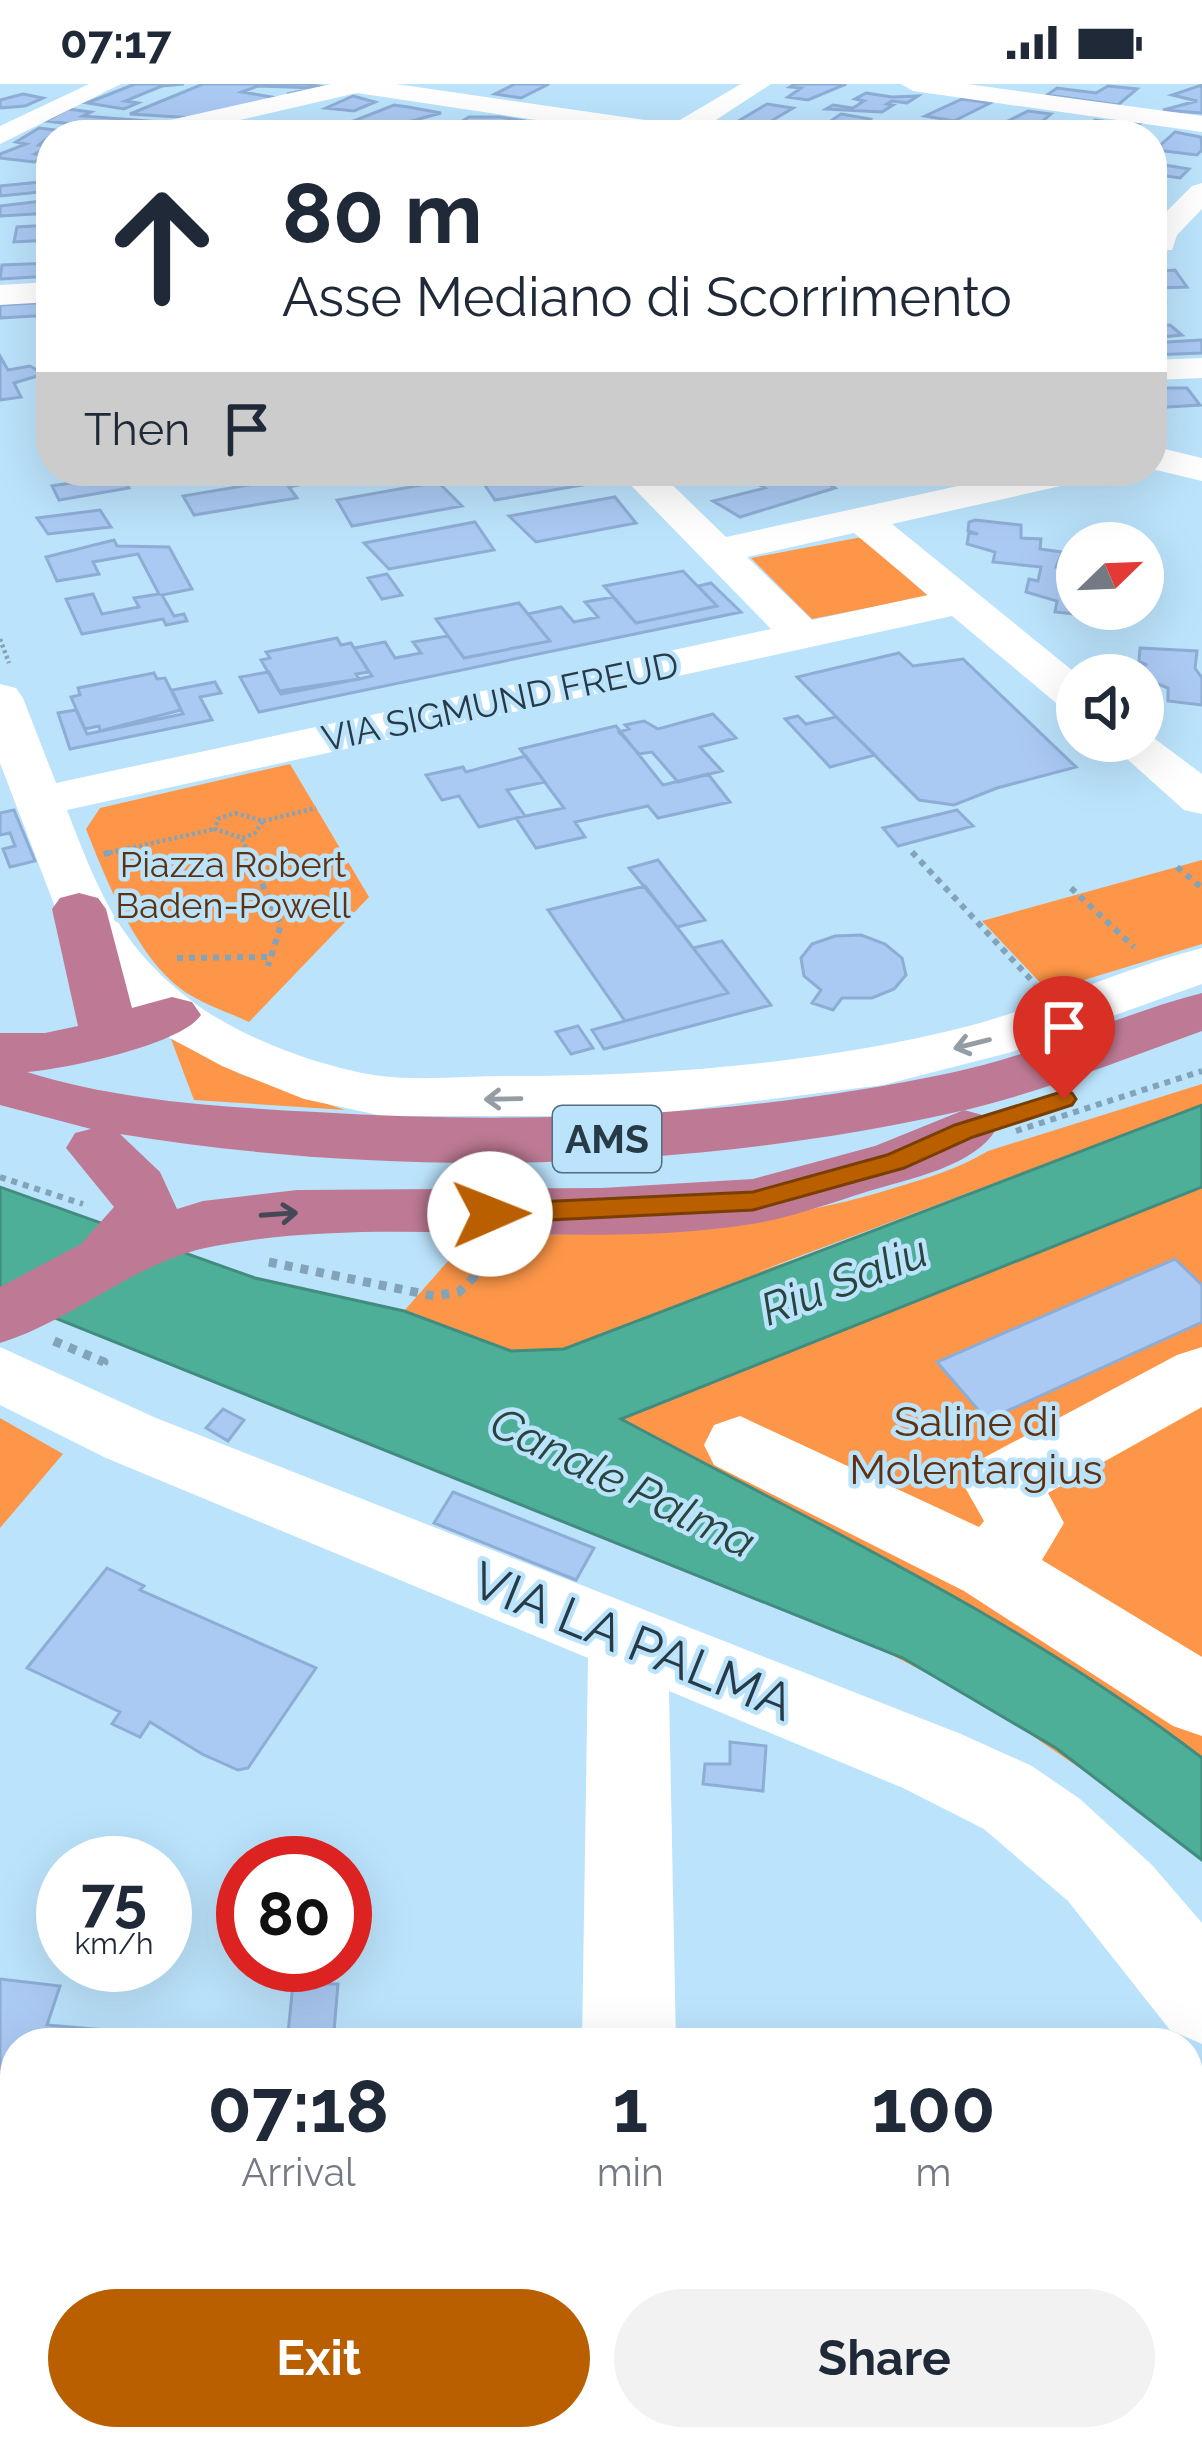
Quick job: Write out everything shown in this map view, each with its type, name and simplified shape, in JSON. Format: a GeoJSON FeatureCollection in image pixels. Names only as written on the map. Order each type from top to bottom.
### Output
{"type":"FeatureCollection","features":[{"type":"Feature","properties":{"kind":"highway"},"geometry":{"type":"LineString","coordinates":[[82,884],[90,965],[110,1022],[106,1034]]}},
{"type":"Feature","properties":{"kind":"highway","name":"AMS"},"geometry":{"type":"LineString","coordinates":[[0,1084],[112,1114],[226,1127],[381,1138],[586,1142],[815,1118],[956,1092],[1202,1011]]}},
{"type":"Feature","properties":{"kind":"highway"},"geometry":{"type":"LineString","coordinates":[[0,1052],[72,1049],[172,1015]]}},
{"type":"Feature","properties":{"kind":"highway"},"geometry":{"type":"LineString","coordinates":[[0,1123],[120,1217],[203,1224],[297,1213],[581,1212],[753,1201],[895,1162],[964,1131],[1202,1049]]}},
{"type":"Feature","properties":{"kind":"highway"},"geometry":{"type":"LineString","coordinates":[[0,1318],[120,1217],[238,1163],[479,1178],[766,1161],[964,1131]]}},
{"type":"Feature","properties":{"kind":"street"},"geometry":{"type":"LineString","coordinates":[[0,136],[110,84]]}},
{"type":"Feature","properties":{"kind":"street"},"geometry":{"type":"LineString","coordinates":[[699,120],[759,84]]}},
{"type":"Feature","properties":{"kind":"street"},"geometry":{"type":"LineString","coordinates":[[913,84],[1202,124]]}},
{"type":"Feature","properties":{"kind":"street"},"geometry":{"type":"LineString","coordinates":[[204,120],[356,85],[584,120]]}},
{"type":"Feature","properties":{"kind":"street"},"geometry":{"type":"LineString","coordinates":[[1167,184],[1202,191]]}},
{"type":"Feature","properties":{"kind":"street"},"geometry":{"type":"LineString","coordinates":[[1167,228],[1202,191]]}},
{"type":"Feature","properties":{"kind":"street"},"geometry":{"type":"LineString","coordinates":[[1167,241],[1196,246]]}},
{"type":"Feature","properties":{"kind":"street"},"geometry":{"type":"LineString","coordinates":[[0,295],[36,293]]}},
{"type":"Feature","properties":{"kind":"street"},"geometry":{"type":"LineString","coordinates":[[1167,369],[1202,368]]}},
{"type":"Feature","properties":{"kind":"street"},"geometry":{"type":"LineString","coordinates":[[1167,461],[1202,470]]}},
{"type":"Feature","properties":{"kind":"street"},"geometry":{"type":"LineString","coordinates":[[651,486],[802,635]]}},
{"type":"Feature","properties":{"kind":"street"},"geometry":{"type":"LineString","coordinates":[[716,552],[1010,486]]}},
{"type":"Feature","properties":{"kind":"street"},"geometry":{"type":"LineString","coordinates":[[861,519],[1056,680]]}},
{"type":"Feature","properties":{"kind":"street","name":"VIA SIGMUND FREUD"},"geometry":{"type":"LineString","coordinates":[[50,799],[960,601]]}},
{"type":"Feature","properties":{"kind":"street"},"geometry":{"type":"LineString","coordinates":[[6,685],[82,884],[136,983],[172,1015],[304,1079],[383,1096],[638,1096],[883,1066],[991,1039],[1202,965]]}},
{"type":"Feature","properties":{"kind":"street"},"geometry":{"type":"LineString","coordinates":[[1157,762],[1202,799]]}},
{"type":"Feature","properties":{"kind":"street"},"geometry":{"type":"LineString","coordinates":[[991,1568],[1027,1523],[1000,1484],[1202,1373]]}},
{"type":"Feature","properties":{"kind":"street","name":"VIA LA PALMA"},"geometry":{"type":"LineString","coordinates":[[0,1375],[131,1438],[932,1761],[1020,1804],[1072,1846],[1159,1936],[1202,1998]]}},
{"type":"Feature","properties":{"kind":"street"},"geometry":{"type":"LineString","coordinates":[[740,1445],[991,1568],[1202,1700]]}},
{"type":"Feature","properties":{"kind":"street"},"geometry":{"type":"LineString","coordinates":[[628,1638],[629,2028]]}},
{"type":"Feature","properties":{"kind":"path"},"geometry":{"type":"LineString","coordinates":[[0,639],[6,685]]}},
{"type":"Feature","properties":{"kind":"path"},"geometry":{"type":"LineString","coordinates":[[50,799],[82,884],[215,829]]}},
{"type":"Feature","properties":{"kind":"path"},"geometry":{"type":"LineString","coordinates":[[215,829],[218,819],[233,813],[249,813],[262,820],[316,808]]}},
{"type":"Feature","properties":{"kind":"path"},"geometry":{"type":"LineString","coordinates":[[215,829],[224,838],[242,839],[255,834],[262,820]]}},
{"type":"Feature","properties":{"kind":"path"},"geometry":{"type":"LineString","coordinates":[[154,959],[270,962],[281,925],[274,900],[242,839]]}},
{"type":"Feature","properties":{"kind":"path"},"geometry":{"type":"LineString","coordinates":[[912,852],[1048,998]]}},
{"type":"Feature","properties":{"kind":"path"},"geometry":{"type":"LineString","coordinates":[[1177,867],[1202,889]]}},
{"type":"Feature","properties":{"kind":"path"},"geometry":{"type":"LineString","coordinates":[[1071,888],[1139,951]]}},
{"type":"Feature","properties":{"kind":"path"},"geometry":{"type":"LineString","coordinates":[[0,1177],[120,1217]]}},
{"type":"Feature","properties":{"kind":"path"},"geometry":{"type":"LineString","coordinates":[[247,1259],[329,1271],[434,1297],[459,1292],[474,1277],[471,1257],[449,1245]]}},
{"type":"Feature","properties":{"kind":"green space"},"geometry":{"type":"Polygon","coordinates":[[[862,537],[928,596],[812,619],[751,558],[862,537]]]}},
{"type":"Feature","properties":{"kind":"green space","name":"Piazza Robert Baden-Powell"},"geometry":{"type":"Polygon","coordinates":[[[290,764],[369,897],[249,1022],[190,995],[155,963],[127,920],[86,829],[100,808],[290,764]]]}},
{"type":"Feature","properties":{"kind":"green space"},"geometry":{"type":"Polygon","coordinates":[[[1202,860],[1202,944],[1048,991],[982,921],[1202,860]]]}},
{"type":"Feature","properties":{"kind":"green space"},"geometry":{"type":"Polygon","coordinates":[[[171,1039],[240,1074],[345,1110],[194,1100],[171,1039]]]}},
{"type":"Feature","properties":{"kind":"green space","name":"Saline di Molentargius"},"geometry":{"type":"Polygon","coordinates":[[[1202,1084],[1202,1105],[755,1273],[1202,1120],[1202,1861],[1121,1796],[1009,1720],[930,1675],[867,1642],[647,1551],[495,1346],[404,1311],[471,1235],[684,1228],[790,1213],[918,1181],[988,1151],[1202,1084]]]}},
{"type":"Feature","properties":{"kind":"green space"},"geometry":{"type":"Polygon","coordinates":[[[0,1418],[63,1454],[0,1528],[0,1418]]]}},
{"type":"Feature","properties":{"kind":"water"},"geometry":{"type":"Polygon","coordinates":[[[1202,1105],[1202,1187],[621,1419],[992,1618],[1134,1708],[1202,1758],[1202,1860],[1056,1748],[903,1658],[0,1296],[0,1187],[255,1278],[404,1311],[511,1351],[564,1349],[1202,1105]]]}},
{"type":"Feature","properties":{"kind":"building"},"geometry":{"type":"Polygon","coordinates":[[[135,84],[184,84],[162,86],[125,101],[138,103],[124,109],[87,103],[135,84]]]}},
{"type":"Feature","properties":{"kind":"building"},"geometry":{"type":"Polygon","coordinates":[[[203,84],[332,88],[299,95],[287,94],[316,88],[258,86],[242,92],[283,99],[194,118],[130,114],[203,84]]]}},
{"type":"Feature","properties":{"kind":"building"},"geometry":{"type":"Polygon","coordinates":[[[515,84],[549,84],[521,98],[495,94],[515,84]]]}},
{"type":"Feature","properties":{"kind":"building"},"geometry":{"type":"Polygon","coordinates":[[[846,84],[808,100],[788,97],[801,88],[790,87],[846,84]]]}},
{"type":"Feature","properties":{"kind":"building"},"geometry":{"type":"Polygon","coordinates":[[[1202,85],[1202,113],[1163,110],[1197,101],[1172,95],[1202,85]]]}},
{"type":"Feature","properties":{"kind":"building"},"geometry":{"type":"Polygon","coordinates":[[[1108,86],[1137,89],[1118,105],[1047,95],[1057,88],[1096,93],[1108,86]]]}},
{"type":"Feature","properties":{"kind":"building"},"geometry":{"type":"Polygon","coordinates":[[[866,93],[918,96],[907,103],[892,101],[882,112],[826,109],[833,105],[853,108],[864,101],[855,99],[866,93]]]}},
{"type":"Feature","properties":{"kind":"building"},"geometry":{"type":"Polygon","coordinates":[[[23,94],[43,98],[25,106],[0,108],[0,100],[23,94]]]}},
{"type":"Feature","properties":{"kind":"building"},"geometry":{"type":"Polygon","coordinates":[[[353,96],[375,102],[354,111],[326,108],[353,96]]]}},
{"type":"Feature","properties":{"kind":"building"},"geometry":{"type":"Polygon","coordinates":[[[962,99],[990,103],[956,120],[925,116],[962,99]]]}},
{"type":"Feature","properties":{"kind":"building"},"geometry":{"type":"Polygon","coordinates":[[[767,104],[793,108],[773,120],[740,120],[767,104]]]}},
{"type":"Feature","properties":{"kind":"building"},"geometry":{"type":"Polygon","coordinates":[[[394,105],[441,113],[415,120],[356,120],[394,105]]]}},
{"type":"Feature","properties":{"kind":"building"},"geometry":{"type":"Polygon","coordinates":[[[68,109],[91,112],[83,116],[136,120],[48,120],[68,109]]]}},
{"type":"Feature","properties":{"kind":"building"},"geometry":{"type":"Polygon","coordinates":[[[1028,111],[1051,114],[1044,120],[1010,120],[1028,111]]]}},
{"type":"Feature","properties":{"kind":"building"},"geometry":{"type":"Polygon","coordinates":[[[841,114],[870,119],[869,120],[832,120],[841,114]]]}},
{"type":"Feature","properties":{"kind":"building"},"geometry":{"type":"Polygon","coordinates":[[[500,117],[518,120],[464,120],[500,117]]]}},
{"type":"Feature","properties":{"kind":"building"},"geometry":{"type":"Polygon","coordinates":[[[36,130],[36,161],[0,158],[26,144],[16,142],[36,130]]]}},
{"type":"Feature","properties":{"kind":"building"},"geometry":{"type":"Polygon","coordinates":[[[1175,132],[1201,137],[1202,150],[1197,155],[1167,151],[1167,139],[1175,132]]]}},
{"type":"Feature","properties":{"kind":"building"},"geometry":{"type":"Polygon","coordinates":[[[1167,165],[1189,169],[1180,178],[1167,176],[1167,165]]]}},
{"type":"Feature","properties":{"kind":"building"},"geometry":{"type":"Polygon","coordinates":[[[36,182],[36,192],[0,196],[0,186],[36,182]]]}},
{"type":"Feature","properties":{"kind":"building"},"geometry":{"type":"Polygon","coordinates":[[[36,202],[36,214],[0,216],[0,206],[36,202]]]}},
{"type":"Feature","properties":{"kind":"building"},"geometry":{"type":"Polygon","coordinates":[[[36,226],[36,241],[14,242],[17,227],[36,226]]]}},
{"type":"Feature","properties":{"kind":"building"},"geometry":{"type":"Polygon","coordinates":[[[36,264],[36,277],[0,279],[2,265],[36,264]]]}},
{"type":"Feature","properties":{"kind":"building"},"geometry":{"type":"Polygon","coordinates":[[[1175,270],[1187,287],[1167,288],[1167,271],[1175,270]]]}},
{"type":"Feature","properties":{"kind":"building"},"geometry":{"type":"Polygon","coordinates":[[[36,303],[36,316],[0,318],[0,305],[36,303]]]}},
{"type":"Feature","properties":{"kind":"building"},"geometry":{"type":"Polygon","coordinates":[[[1170,325],[1182,335],[1167,336],[1170,325]]]}},
{"type":"Feature","properties":{"kind":"building"},"geometry":{"type":"Polygon","coordinates":[[[1202,340],[1202,353],[1167,354],[1167,342],[1202,340]]]}},
{"type":"Feature","properties":{"kind":"building"},"geometry":{"type":"Polygon","coordinates":[[[0,356],[8,370],[36,369],[36,376],[14,383],[21,397],[0,400],[0,356]]]}},
{"type":"Feature","properties":{"kind":"building"},"geometry":{"type":"Polygon","coordinates":[[[1167,388],[1187,388],[1200,405],[1167,407],[1167,388]]]}},
{"type":"Feature","properties":{"kind":"building"},"geometry":{"type":"Polygon","coordinates":[[[52,486],[129,488],[59,500],[52,486]]]}},
{"type":"Feature","properties":{"kind":"building"},"geometry":{"type":"Polygon","coordinates":[[[242,486],[294,486],[289,487],[297,498],[194,515],[183,496],[242,486]]]}},
{"type":"Feature","properties":{"kind":"building"},"geometry":{"type":"Polygon","coordinates":[[[442,486],[462,506],[352,526],[337,500],[442,486]]]}},
{"type":"Feature","properties":{"kind":"building"},"geometry":{"type":"Polygon","coordinates":[[[485,486],[577,486],[495,500],[485,486]]]}},
{"type":"Feature","properties":{"kind":"building"},"geometry":{"type":"Polygon","coordinates":[[[762,486],[835,488],[740,517],[713,501],[765,488],[762,486]]]}},
{"type":"Feature","properties":{"kind":"building"},"geometry":{"type":"Polygon","coordinates":[[[615,497],[636,523],[536,542],[509,516],[615,497]]]}},
{"type":"Feature","properties":{"kind":"building"},"geometry":{"type":"Polygon","coordinates":[[[100,510],[111,527],[48,534],[37,518],[100,510]]]}},
{"type":"Feature","properties":{"kind":"building"},"geometry":{"type":"Polygon","coordinates":[[[475,522],[494,550],[389,569],[364,543],[475,522]]]}},
{"type":"Feature","properties":{"kind":"building"},"geometry":{"type":"Polygon","coordinates":[[[969,522],[1021,525],[1021,538],[1041,539],[1040,549],[1056,551],[1056,601],[1026,592],[1029,579],[1038,581],[1041,567],[993,562],[995,552],[967,544],[969,533],[978,534],[968,531],[969,522]]]}},
{"type":"Feature","properties":{"kind":"building"},"geometry":{"type":"Polygon","coordinates":[[[114,540],[117,546],[169,547],[192,589],[162,595],[174,616],[184,614],[187,621],[166,625],[163,619],[82,634],[66,599],[93,594],[102,614],[139,607],[134,598],[159,594],[138,554],[93,562],[99,574],[57,581],[46,557],[114,540]]]}},
{"type":"Feature","properties":{"kind":"building"},"geometry":{"type":"Polygon","coordinates":[[[683,571],[717,606],[636,623],[604,586],[683,571]]]}},
{"type":"Feature","properties":{"kind":"building"},"geometry":{"type":"Polygon","coordinates":[[[387,574],[402,595],[382,599],[368,578],[387,574]]]}},
{"type":"Feature","properties":{"kind":"building"},"geometry":{"type":"Polygon","coordinates":[[[711,583],[741,612],[259,712],[240,677],[269,672],[281,694],[372,676],[354,648],[385,642],[395,658],[421,653],[413,642],[448,636],[464,658],[550,641],[528,614],[561,607],[574,622],[598,617],[585,602],[613,597],[636,623],[717,606],[698,586],[711,583]]]}},
{"type":"Feature","properties":{"kind":"building"},"geometry":{"type":"Polygon","coordinates":[[[519,603],[550,641],[464,658],[436,619],[519,603]]]}},
{"type":"Feature","properties":{"kind":"building"},"geometry":{"type":"Polygon","coordinates":[[[337,638],[341,645],[351,643],[369,672],[356,674],[359,679],[279,691],[261,660],[270,658],[266,652],[337,638]]]}},
{"type":"Feature","properties":{"kind":"building"},"geometry":{"type":"Polygon","coordinates":[[[1140,648],[1197,651],[1202,705],[1168,701],[1164,654],[1140,654],[1140,648]]]}},
{"type":"Feature","properties":{"kind":"building"},"geometry":{"type":"Polygon","coordinates":[[[899,653],[913,666],[963,659],[1056,748],[1056,762],[1076,767],[954,805],[919,800],[797,677],[899,653]]]}},
{"type":"Feature","properties":{"kind":"building"},"geometry":{"type":"Polygon","coordinates":[[[154,673],[157,679],[165,678],[181,710],[100,731],[99,726],[85,729],[71,697],[80,695],[78,688],[154,673]]]}},
{"type":"Feature","properties":{"kind":"building"},"geometry":{"type":"Polygon","coordinates":[[[215,682],[221,693],[200,697],[212,720],[70,749],[58,713],[76,710],[87,734],[183,714],[172,690],[215,682]]]}},
{"type":"Feature","properties":{"kind":"building"},"geometry":{"type":"Polygon","coordinates":[[[713,714],[736,738],[700,747],[722,771],[678,782],[652,752],[639,754],[619,732],[629,729],[625,725],[644,721],[658,729],[713,714]]]}},
{"type":"Feature","properties":{"kind":"building"},"geometry":{"type":"Polygon","coordinates":[[[798,716],[806,724],[836,717],[875,755],[830,767],[785,719],[798,716]]]}},
{"type":"Feature","properties":{"kind":"building"},"geometry":{"type":"Polygon","coordinates":[[[616,726],[663,785],[708,774],[730,802],[658,818],[648,806],[575,822],[585,837],[536,848],[516,818],[564,808],[520,749],[616,726]]]}},
{"type":"Feature","properties":{"kind":"building"},"geometry":{"type":"Polygon","coordinates":[[[526,756],[545,782],[507,790],[525,816],[479,827],[459,796],[442,800],[426,775],[463,767],[466,772],[526,756]]]}},
{"type":"Feature","properties":{"kind":"building"},"geometry":{"type":"Polygon","coordinates":[[[14,810],[35,861],[10,867],[3,849],[15,846],[10,833],[0,835],[0,813],[14,810]]]}},
{"type":"Feature","properties":{"kind":"building"},"geometry":{"type":"Polygon","coordinates":[[[957,810],[973,826],[898,846],[883,828],[957,810]]]}},
{"type":"Feature","properties":{"kind":"building"},"geometry":{"type":"Polygon","coordinates":[[[658,860],[705,920],[677,927],[629,868],[658,860]]]}},
{"type":"Feature","properties":{"kind":"building"},"geometry":{"type":"Polygon","coordinates":[[[645,886],[728,993],[625,1021],[548,910],[645,886]]]}},
{"type":"Feature","properties":{"kind":"building"},"geometry":{"type":"Polygon","coordinates":[[[861,935],[885,944],[902,958],[906,975],[894,989],[872,998],[842,998],[833,1010],[812,1003],[821,990],[804,976],[801,958],[812,944],[835,936],[861,935]]]}},
{"type":"Feature","properties":{"kind":"building"},"geometry":{"type":"Polygon","coordinates":[[[722,941],[771,1005],[604,1049],[592,1030],[728,993],[693,948],[722,941]]]}},
{"type":"Feature","properties":{"kind":"building"},"geometry":{"type":"Polygon","coordinates":[[[578,1026],[593,1048],[571,1054],[556,1032],[578,1026]]]}},
{"type":"Feature","properties":{"kind":"building"},"geometry":{"type":"Polygon","coordinates":[[[1175,1259],[1202,1285],[1202,1322],[987,1420],[937,1362],[1175,1259]]]}},
{"type":"Feature","properties":{"kind":"building"},"geometry":{"type":"Polygon","coordinates":[[[223,1409],[244,1420],[228,1441],[206,1428],[223,1409]]]}},
{"type":"Feature","properties":{"kind":"building"},"geometry":{"type":"Polygon","coordinates":[[[453,1492],[594,1548],[576,1580],[434,1523],[453,1492]]]}},
{"type":"Feature","properties":{"kind":"building"},"geometry":{"type":"Polygon","coordinates":[[[107,1568],[144,1586],[140,1590],[316,1668],[248,1768],[238,1770],[202,1754],[150,1722],[140,1737],[112,1724],[120,1712],[27,1668],[107,1568]]]}},
{"type":"Feature","properties":{"kind":"building"},"geometry":{"type":"Polygon","coordinates":[[[730,1742],[766,1746],[763,1791],[703,1784],[705,1764],[730,1764],[730,1742]]]}},
{"type":"Feature","properties":{"kind":"building"},"geometry":{"type":"Polygon","coordinates":[[[0,1979],[36,1983],[36,1992],[58,1992],[47,2025],[83,2028],[0,2028],[0,1979]]]}},
{"type":"Feature","properties":{"kind":"building"},"geometry":{"type":"Polygon","coordinates":[[[292,1992],[337,1992],[334,2028],[289,2028],[292,1992]]]}},
{"type":"Feature","properties":{"kind":"route"},"geometry":{"type":"LineString","coordinates":[[490,1214],[753,1201],[895,1162],[964,1131],[1064,1099]]}},
{"type":"Feature","properties":{"kind":"water label","name":"Riu Saliu"},"geometry":{"type":"Point","coordinates":[844,1280]}},
{"type":"Feature","properties":{"kind":"water label","name":"Canale Palma"},"geometry":{"type":"Point","coordinates":[623,1482]}}]}
